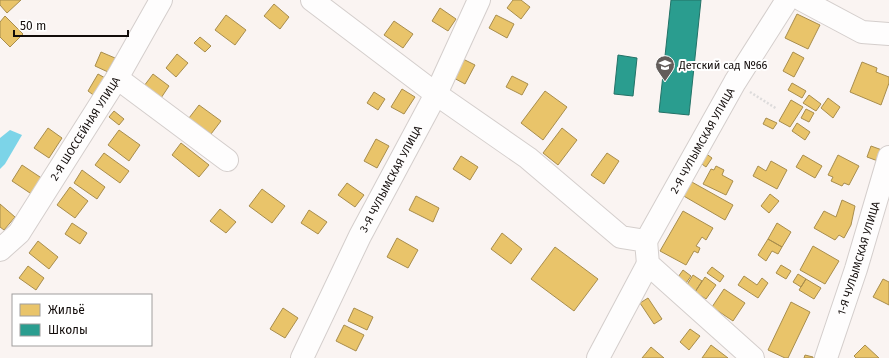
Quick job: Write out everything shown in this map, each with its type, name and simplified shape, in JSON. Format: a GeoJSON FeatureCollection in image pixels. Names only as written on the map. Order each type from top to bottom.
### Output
{"type":"FeatureCollection","features":[{"type":"Feature","properties":{"kind":"street","name":"2-Я ШОССЕЙНАЯ УЛИЦА"},"geometry":{"type":"LineString","coordinates":[[0,250],[19,233],[117,78],[161,0]]}},
{"type":"Feature","properties":{"kind":"street"},"geometry":{"type":"LineString","coordinates":[[312,0],[436,94],[528,158],[622,236],[646,241],[648,264],[598,358]]}},
{"type":"Feature","properties":{"kind":"street","name":"3-Я ЧУЛЫМСКАЯ УЛИЦА"},"geometry":{"type":"LineString","coordinates":[[302,358],[360,236],[436,94],[479,0]]}},
{"type":"Feature","properties":{"kind":"street","name":"2-Я ЧУЛЫМСКАЯ УЛИЦА"},"geometry":{"type":"LineString","coordinates":[[646,241],[735,82],[787,0]]}},
{"type":"Feature","properties":{"kind":"street"},"geometry":{"type":"LineString","coordinates":[[802,0],[862,32],[889,34]]}},
{"type":"Feature","properties":{"kind":"street"},"geometry":{"type":"LineString","coordinates":[[117,78],[227,160]]}},
{"type":"Feature","properties":{"kind":"street","name":"1-Я ЧУЛЫМСКАЯ УЛИЦА"},"geometry":{"type":"LineString","coordinates":[[826,358],[856,269],[889,157]]}},
{"type":"Feature","properties":{"kind":"street"},"geometry":{"type":"LineString","coordinates":[[648,264],[753,358]]}},
{"type":"Feature","properties":{"kind":"path"},"geometry":{"type":"LineString","coordinates":[[735,82],[777,109]]}},
{"type":"Feature","properties":{"kind":"water"},"geometry":{"type":"Polygon","coordinates":[[[10,130],[22,135],[5,164],[0,169],[0,138],[10,130]]]}},
{"type":"Feature","properties":{"kind":"building: Жильё"},"geometry":{"type":"Polygon","coordinates":[[[0,0],[21,0],[7,13],[0,5],[0,0]]]}},
{"type":"Feature","properties":{"kind":"building: Жильё"},"geometry":{"type":"Polygon","coordinates":[[[513,0],[521,0],[530,7],[521,19],[507,8],[513,0]]]}},
{"type":"Feature","properties":{"kind":"building: Жильё"},"geometry":{"type":"Polygon","coordinates":[[[274,4],[289,17],[280,29],[264,16],[274,4]]]}},
{"type":"Feature","properties":{"kind":"building: Жильё"},"geometry":{"type":"Polygon","coordinates":[[[440,8],[456,19],[448,31],[432,21],[440,8]]]}},
{"type":"Feature","properties":{"kind":"building: Жильё"},"geometry":{"type":"Polygon","coordinates":[[[797,14],[820,25],[808,49],[785,38],[797,14]]]}},
{"type":"Feature","properties":{"kind":"building: Жильё"},"geometry":{"type":"Polygon","coordinates":[[[226,15],[246,30],[235,45],[215,30],[226,15]]]}},
{"type":"Feature","properties":{"kind":"building: Жильё"},"geometry":{"type":"Polygon","coordinates":[[[496,15],[514,24],[507,38],[489,28],[496,15]]]}},
{"type":"Feature","properties":{"kind":"building: Жильё"},"geometry":{"type":"Polygon","coordinates":[[[5,16],[23,34],[10,47],[0,37],[0,22],[5,16]]]}},
{"type":"Feature","properties":{"kind":"building: Жильё"},"geometry":{"type":"Polygon","coordinates":[[[394,21],[413,34],[403,48],[384,35],[394,21]]]}},
{"type":"Feature","properties":{"kind":"building: Жильё"},"geometry":{"type":"Polygon","coordinates":[[[200,37],[211,46],[205,52],[194,43],[200,37]]]}},
{"type":"Feature","properties":{"kind":"building: Жильё"},"geometry":{"type":"Polygon","coordinates":[[[101,52],[115,58],[108,72],[95,66],[101,52]]]}},
{"type":"Feature","properties":{"kind":"building: Жильё"},"geometry":{"type":"Polygon","coordinates":[[[793,52],[804,58],[794,77],[783,71],[793,52]]]}},
{"type":"Feature","properties":{"kind":"building: Жильё"},"geometry":{"type":"Polygon","coordinates":[[[177,54],[188,63],[176,77],[166,68],[177,54]]]}},
{"type":"Feature","properties":{"kind":"building: Жильё"},"geometry":{"type":"Polygon","coordinates":[[[461,58],[475,65],[465,84],[452,77],[461,58]]]}},
{"type":"Feature","properties":{"kind":"building: Жильё"},"geometry":{"type":"Polygon","coordinates":[[[862,62],[877,68],[876,72],[889,77],[889,83],[881,105],[850,92],[862,62]]]}},
{"type":"Feature","properties":{"kind":"building: Жильё"},"geometry":{"type":"Polygon","coordinates":[[[98,74],[107,79],[96,97],[88,91],[98,74]]]}},
{"type":"Feature","properties":{"kind":"building: Жильё"},"geometry":{"type":"Polygon","coordinates":[[[153,74],[169,86],[161,98],[144,86],[153,74]]]}},
{"type":"Feature","properties":{"kind":"building: Жильё"},"geometry":{"type":"Polygon","coordinates":[[[512,76],[528,84],[522,95],[506,87],[512,76]]]}},
{"type":"Feature","properties":{"kind":"building: Жильё"},"geometry":{"type":"Polygon","coordinates":[[[792,83],[806,91],[802,98],[788,90],[792,83]]]}},
{"type":"Feature","properties":{"kind":"building: Жильё"},"geometry":{"type":"Polygon","coordinates":[[[402,89],[415,97],[404,114],[391,107],[402,89]]]}},
{"type":"Feature","properties":{"kind":"building: Жильё"},"geometry":{"type":"Polygon","coordinates":[[[545,91],[567,107],[543,140],[521,123],[545,91]]]}},
{"type":"Feature","properties":{"kind":"building: Жильё"},"geometry":{"type":"Polygon","coordinates":[[[374,92],[385,99],[378,110],[367,103],[374,92]]]}},
{"type":"Feature","properties":{"kind":"building: Жильё"},"geometry":{"type":"Polygon","coordinates":[[[809,95],[821,104],[816,111],[803,103],[809,95]]]}},
{"type":"Feature","properties":{"kind":"building: Жильё"},"geometry":{"type":"Polygon","coordinates":[[[828,98],[840,107],[833,118],[821,108],[828,98]]]}},
{"type":"Feature","properties":{"kind":"building: Жильё"},"geometry":{"type":"Polygon","coordinates":[[[791,100],[803,107],[790,127],[779,121],[791,100]]]}},
{"type":"Feature","properties":{"kind":"building: Жильё"},"geometry":{"type":"Polygon","coordinates":[[[199,105],[221,121],[211,134],[189,118],[199,105]]]}},
{"type":"Feature","properties":{"kind":"building: Жильё"},"geometry":{"type":"Polygon","coordinates":[[[806,109],[814,113],[809,122],[801,118],[806,109]]]}},
{"type":"Feature","properties":{"kind":"building: Жильё"},"geometry":{"type":"Polygon","coordinates":[[[114,111],[124,119],[119,125],[109,117],[114,111]]]}},
{"type":"Feature","properties":{"kind":"building: Жильё"},"geometry":{"type":"Polygon","coordinates":[[[766,118],[777,123],[773,129],[763,124],[766,118]]]}},
{"type":"Feature","properties":{"kind":"building: Жильё"},"geometry":{"type":"Polygon","coordinates":[[[797,123],[810,132],[805,140],[792,131],[797,123]]]}},
{"type":"Feature","properties":{"kind":"building: Жильё"},"geometry":{"type":"Polygon","coordinates":[[[48,128],[62,138],[49,158],[34,148],[48,128]]]}},
{"type":"Feature","properties":{"kind":"building: Жильё"},"geometry":{"type":"Polygon","coordinates":[[[562,128],[577,140],[558,165],[543,153],[562,128]]]}},
{"type":"Feature","properties":{"kind":"building: Жильё"},"geometry":{"type":"Polygon","coordinates":[[[119,130],[140,145],[129,161],[108,145],[119,130]]]}},
{"type":"Feature","properties":{"kind":"building: Жильё"},"geometry":{"type":"Polygon","coordinates":[[[376,139],[389,146],[377,168],[364,161],[376,139]]]}},
{"type":"Feature","properties":{"kind":"building: Жильё"},"geometry":{"type":"Polygon","coordinates":[[[181,143],[209,165],[199,177],[172,155],[181,143]]]}},
{"type":"Feature","properties":{"kind":"building: Жильё"},"geometry":{"type":"Polygon","coordinates":[[[871,146],[882,150],[878,161],[867,157],[871,146]]]}},
{"type":"Feature","properties":{"kind":"building: Жильё"},"geometry":{"type":"Polygon","coordinates":[[[104,153],[129,171],[120,183],[95,165],[104,153]]]}},
{"type":"Feature","properties":{"kind":"building: Жильё"},"geometry":{"type":"Polygon","coordinates":[[[607,153],[619,161],[604,184],[591,175],[607,153]]]}},
{"type":"Feature","properties":{"kind":"building: Жильё"},"geometry":{"type":"Polygon","coordinates":[[[705,153],[712,158],[706,167],[699,162],[705,153]]]}},
{"type":"Feature","properties":{"kind":"building: Жильё"},"geometry":{"type":"Polygon","coordinates":[[[803,155],[822,166],[815,178],[796,167],[803,155]]]}},
{"type":"Feature","properties":{"kind":"building: Жильё"},"geometry":{"type":"Polygon","coordinates":[[[838,155],[859,166],[849,185],[844,183],[842,186],[831,181],[833,177],[828,175],[838,155]]]}},
{"type":"Feature","properties":{"kind":"building: Жильё"},"geometry":{"type":"Polygon","coordinates":[[[461,156],[478,167],[470,180],[453,169],[461,156]]]}},
{"type":"Feature","properties":{"kind":"building: Жильё"},"geometry":{"type":"Polygon","coordinates":[[[771,161],[787,170],[777,189],[753,176],[758,166],[766,171],[771,161]]]}},
{"type":"Feature","properties":{"kind":"building: Жильё"},"geometry":{"type":"Polygon","coordinates":[[[22,165],[43,179],[33,195],[12,181],[22,165]]]}},
{"type":"Feature","properties":{"kind":"building: Жильё"},"geometry":{"type":"Polygon","coordinates":[[[716,166],[724,170],[722,175],[733,181],[726,195],[703,184],[711,169],[714,170],[716,166]]]}},
{"type":"Feature","properties":{"kind":"building: Жильё"},"geometry":{"type":"Polygon","coordinates":[[[82,170],[105,187],[97,199],[74,183],[82,170]]]}},
{"type":"Feature","properties":{"kind":"building: Жильё"},"geometry":{"type":"Polygon","coordinates":[[[690,181],[733,205],[725,220],[682,195],[690,181]]]}},
{"type":"Feature","properties":{"kind":"building: Жильё"},"geometry":{"type":"Polygon","coordinates":[[[347,183],[364,195],[355,207],[338,195],[347,183]]]}},
{"type":"Feature","properties":{"kind":"building: Жильё"},"geometry":{"type":"Polygon","coordinates":[[[70,187],[88,201],[75,218],[57,205],[70,187]]]}},
{"type":"Feature","properties":{"kind":"building: Жильё"},"geometry":{"type":"Polygon","coordinates":[[[262,189],[285,206],[272,223],[249,206],[262,189]]]}},
{"type":"Feature","properties":{"kind":"building: Жильё"},"geometry":{"type":"Polygon","coordinates":[[[770,194],[779,201],[769,213],[761,206],[770,194]]]}},
{"type":"Feature","properties":{"kind":"building: Жильё"},"geometry":{"type":"Polygon","coordinates":[[[416,196],[439,208],[433,222],[409,210],[416,196]]]}},
{"type":"Feature","properties":{"kind":"building: Жильё"},"geometry":{"type":"Polygon","coordinates":[[[842,200],[855,206],[851,225],[844,238],[839,235],[835,240],[814,228],[824,211],[836,217],[842,200]]]}},
{"type":"Feature","properties":{"kind":"building: Жильё"},"geometry":{"type":"Polygon","coordinates":[[[0,204],[15,217],[4,230],[0,227],[0,204]]]}},
{"type":"Feature","properties":{"kind":"building: Жильё"},"geometry":{"type":"Polygon","coordinates":[[[220,209],[236,222],[226,233],[210,221],[220,209]]]}},
{"type":"Feature","properties":{"kind":"building: Жильё"},"geometry":{"type":"Polygon","coordinates":[[[309,210],[327,222],[318,234],[301,223],[309,210]]]}},
{"type":"Feature","properties":{"kind":"building: Жильё"},"geometry":{"type":"Polygon","coordinates":[[[683,211],[713,228],[706,240],[702,237],[696,246],[700,248],[698,253],[694,251],[686,265],[660,251],[683,211]]]}},
{"type":"Feature","properties":{"kind":"building: Жильё"},"geometry":{"type":"Polygon","coordinates":[[[72,223],[87,233],[80,244],[65,234],[72,223]]]}},
{"type":"Feature","properties":{"kind":"building: Жильё"},"geometry":{"type":"Polygon","coordinates":[[[777,223],[791,232],[782,247],[768,239],[777,223]]]}},
{"type":"Feature","properties":{"kind":"building: Жильё"},"geometry":{"type":"Polygon","coordinates":[[[502,233],[522,249],[511,264],[491,249],[502,233]]]}},
{"type":"Feature","properties":{"kind":"building: Жильё"},"geometry":{"type":"Polygon","coordinates":[[[397,238],[418,250],[408,268],[387,257],[397,238]]]}},
{"type":"Feature","properties":{"kind":"building: Жильё"},"geometry":{"type":"Polygon","coordinates":[[[768,239],[782,247],[778,254],[772,251],[766,261],[758,255],[768,239]]]}},
{"type":"Feature","properties":{"kind":"building: Жильё"},"geometry":{"type":"Polygon","coordinates":[[[38,241],[58,257],[49,269],[29,253],[38,241]]]}},
{"type":"Feature","properties":{"kind":"building: Жильё"},"geometry":{"type":"Polygon","coordinates":[[[813,246],[839,261],[825,284],[800,270],[813,246]]]}},
{"type":"Feature","properties":{"kind":"building: Жильё"},"geometry":{"type":"Polygon","coordinates":[[[555,247],[598,279],[574,311],[531,279],[555,247]]]}},
{"type":"Feature","properties":{"kind":"building: Жильё"},"geometry":{"type":"Polygon","coordinates":[[[781,265],[791,271],[786,279],[776,273],[781,265]]]}},
{"type":"Feature","properties":{"kind":"building: Жильё"},"geometry":{"type":"Polygon","coordinates":[[[28,266],[44,278],[36,290],[19,278],[28,266]]]}},
{"type":"Feature","properties":{"kind":"building: Жильё"},"geometry":{"type":"Polygon","coordinates":[[[712,267],[724,276],[720,282],[707,273],[712,267]]]}},
{"type":"Feature","properties":{"kind":"building: Жильё"},"geometry":{"type":"Polygon","coordinates":[[[683,270],[691,276],[684,286],[676,280],[683,270]]]}},
{"type":"Feature","properties":{"kind":"building: Жильё"},"geometry":{"type":"Polygon","coordinates":[[[798,274],[806,279],[801,287],[793,282],[798,274]]]}},
{"type":"Feature","properties":{"kind":"building: Жильё"},"geometry":{"type":"Polygon","coordinates":[[[693,275],[702,281],[695,292],[686,286],[693,275]]]}},
{"type":"Feature","properties":{"kind":"building: Жильё"},"geometry":{"type":"Polygon","coordinates":[[[744,276],[757,285],[762,278],[768,283],[758,298],[738,285],[744,276]]]}},
{"type":"Feature","properties":{"kind":"building: Жильё"},"geometry":{"type":"Polygon","coordinates":[[[705,277],[716,285],[706,299],[695,292],[705,277]]]}},
{"type":"Feature","properties":{"kind":"building: Жильё"},"geometry":{"type":"Polygon","coordinates":[[[806,279],[821,288],[814,299],[799,290],[806,279]]]}},
{"type":"Feature","properties":{"kind":"building: Жильё"},"geometry":{"type":"Polygon","coordinates":[[[883,279],[889,282],[889,305],[873,297],[883,279]]]}},
{"type":"Feature","properties":{"kind":"building: Жильё"},"geometry":{"type":"Polygon","coordinates":[[[724,289],[745,303],[733,321],[712,307],[724,289]]]}},
{"type":"Feature","properties":{"kind":"building: Жильё"},"geometry":{"type":"Polygon","coordinates":[[[648,298],[662,319],[654,324],[640,303],[648,298]]]}},
{"type":"Feature","properties":{"kind":"building: Жильё"},"geometry":{"type":"Polygon","coordinates":[[[791,302],[810,312],[788,358],[785,358],[768,350],[791,302]]]}},
{"type":"Feature","properties":{"kind":"building: Жильё"},"geometry":{"type":"Polygon","coordinates":[[[283,308],[298,318],[285,338],[270,329],[283,308]]]}},
{"type":"Feature","properties":{"kind":"building: Жильё"},"geometry":{"type":"Polygon","coordinates":[[[354,308],[373,317],[367,330],[348,321],[354,308]]]}},
{"type":"Feature","properties":{"kind":"building: Жильё"},"geometry":{"type":"Polygon","coordinates":[[[344,325],[364,335],[356,351],[336,341],[344,325]]]}},
{"type":"Feature","properties":{"kind":"building: Жильё"},"geometry":{"type":"Polygon","coordinates":[[[690,329],[700,336],[689,350],[680,342],[690,329]]]}},
{"type":"Feature","properties":{"kind":"building: Жильё"},"geometry":{"type":"Polygon","coordinates":[[[711,345],[728,358],[702,358],[711,345]]]}},
{"type":"Feature","properties":{"kind":"building: Жильё"},"geometry":{"type":"Polygon","coordinates":[[[865,345],[879,358],[856,358],[854,356],[865,345]]]}},
{"type":"Feature","properties":{"kind":"building: Жильё"},"geometry":{"type":"Polygon","coordinates":[[[651,347],[664,358],[642,358],[651,347]]]}},
{"type":"Feature","properties":{"kind":"building: Жильё"},"geometry":{"type":"Polygon","coordinates":[[[805,355],[813,357],[813,358],[804,358],[805,355]]]}},
{"type":"Feature","properties":{"kind":"building: Школы"},"geometry":{"type":"Polygon","coordinates":[[[671,0],[701,0],[689,115],[659,112],[671,0]]]}},
{"type":"Feature","properties":{"kind":"building: Школы"},"geometry":{"type":"Polygon","coordinates":[[[618,55],[637,58],[633,96],[614,94],[618,55]]]}},
{"type":"Feature","properties":{"kind":"place","name":"Детский сад №66"},"geometry":{"type":"Point","coordinates":[665,82]}}]}
